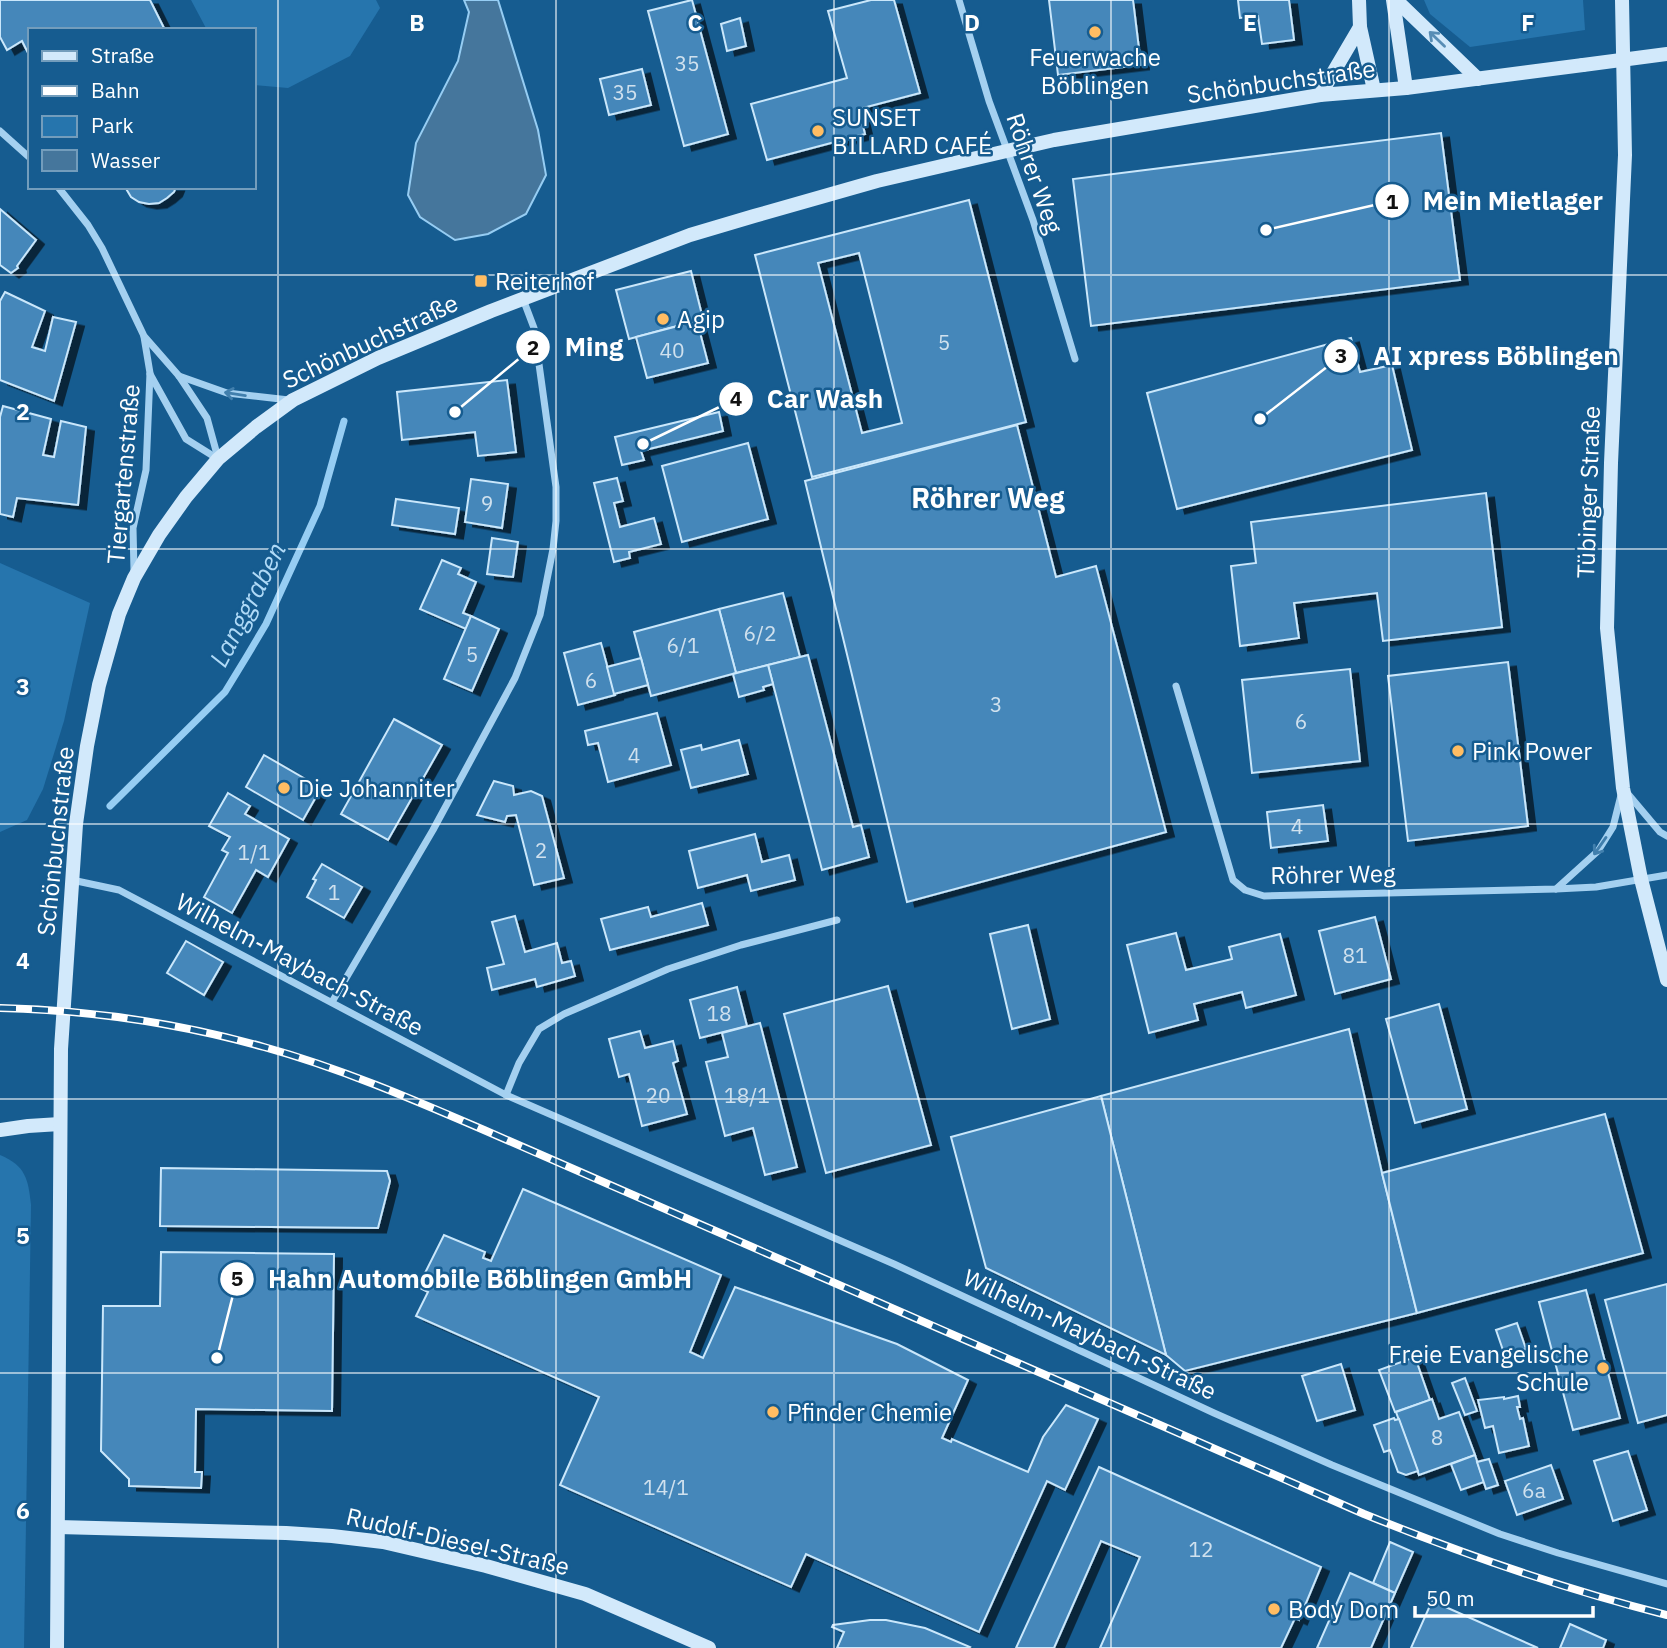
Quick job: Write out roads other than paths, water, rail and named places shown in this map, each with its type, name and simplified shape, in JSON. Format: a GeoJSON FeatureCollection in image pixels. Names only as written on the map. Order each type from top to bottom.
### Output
{"type":"FeatureCollection","features":[{"type":"Feature","properties":{"kind":"street","name":"Röhrer Weg"},"geometry":{"type":"LineString","coordinates":[[959,0],[989,101],[1033,220],[1075,359]]}},
{"type":"Feature","properties":{"kind":"street"},"geometry":{"type":"LineString","coordinates":[[1359,0],[1360,27],[1374,90]]}},
{"type":"Feature","properties":{"kind":"street"},"geometry":{"type":"LineString","coordinates":[[1395,0],[1478,79]]}},
{"type":"Feature","properties":{"kind":"street"},"geometry":{"type":"LineString","coordinates":[[1395,0],[1406,88]]}},
{"type":"Feature","properties":{"kind":"street","name":"Tübinger Straße"},"geometry":{"type":"LineString","coordinates":[[1622,0],[1625,155],[1611,463],[1607,628],[1623,788],[1641,879],[1667,980]]}},
{"type":"Feature","properties":{"kind":"street"},"geometry":{"type":"LineString","coordinates":[[1320,95],[1360,27]]}},
{"type":"Feature","properties":{"kind":"street","name":"Schönbuchstraße"},"geometry":{"type":"LineString","coordinates":[[57,1648],[61,1049],[76,824],[99,685],[119,614],[134,578],[159,535],[218,458],[293,400],[434,333],[690,235],[877,181],[1076,136],[1320,95],[1406,88],[1667,54]]}},
{"type":"Feature","properties":{"kind":"street"},"geometry":{"type":"LineString","coordinates":[[0,131],[28,156]]}},
{"type":"Feature","properties":{"kind":"street","name":"Tiergartenstraße"},"geometry":{"type":"LineString","coordinates":[[60,189],[102,248],[144,336],[179,376],[207,418],[218,458]]}},
{"type":"Feature","properties":{"kind":"street"},"geometry":{"type":"LineString","coordinates":[[332,1002],[433,830],[515,678],[540,615],[553,550],[556,487],[534,328],[523,298]]}},
{"type":"Feature","properties":{"kind":"street","name":"Tiergartenstraße"},"geometry":{"type":"LineString","coordinates":[[134,578],[133,528],[146,470],[150,373],[144,336]]}},
{"type":"Feature","properties":{"kind":"street","name":"Tiergartenstraße"},"geometry":{"type":"LineString","coordinates":[[150,373],[186,439],[218,458]]}},
{"type":"Feature","properties":{"kind":"street","name":"Tiergartenstraße"},"geometry":{"type":"LineString","coordinates":[[179,376],[227,393],[293,400]]}},
{"type":"Feature","properties":{"kind":"street","name":"Röhrer Weg"},"geometry":{"type":"LineString","coordinates":[[1176,686],[1233,880],[1245,890],[1264,895],[1556,889],[1596,887],[1667,875]]}},
{"type":"Feature","properties":{"kind":"street"},"geometry":{"type":"LineString","coordinates":[[1623,788],[1650,822],[1667,836]]}},
{"type":"Feature","properties":{"kind":"street"},"geometry":{"type":"LineString","coordinates":[[1556,889],[1598,851],[1613,827],[1623,788]]}},
{"type":"Feature","properties":{"kind":"street","name":"Wilhelm-Maybach-Straße"},"geometry":{"type":"LineString","coordinates":[[71,879],[120,890],[506,1095],[894,1264],[1214,1413],[1500,1534],[1667,1584]]}},
{"type":"Feature","properties":{"kind":"street"},"geometry":{"type":"LineString","coordinates":[[506,1095],[519,1063],[539,1029],[564,1014],[668,969],[741,945],[837,920]]}},
{"type":"Feature","properties":{"kind":"street"},"geometry":{"type":"LineString","coordinates":[[0,1130],[60,1124]]}},
{"type":"Feature","properties":{"kind":"street","name":"Rudolf-Diesel-Straße"},"geometry":{"type":"LineString","coordinates":[[58,1527],[332,1535],[383,1542],[485,1566],[585,1594],[709,1648]]}},
{"type":"Feature","properties":{"kind":"water"},"geometry":{"type":"Polygon","coordinates":[[[464,0],[498,0],[538,130],[546,175],[526,214],[488,234],[455,240],[420,217],[408,195],[416,143],[458,61],[469,12],[464,0]]]}},
{"type":"Feature","properties":{"kind":"waterway","name":"Langgraben"},"geometry":{"type":"LineString","coordinates":[[110,806],[225,692],[247,656],[266,624],[320,506],[344,421]]}},
{"type":"Feature","properties":{"kind":"railway"},"geometry":{"type":"LineString","coordinates":[[0,1008],[100,1015],[199,1031],[292,1055],[348,1074],[484,1130],[1364,1514],[1514,1570],[1667,1615]]}},
{"type":"Feature","properties":{"kind":"place","name":"Feuerwache Böblingen"},"geometry":{"type":"Point","coordinates":[1095,32]}},
{"type":"Feature","properties":{"kind":"place","name":"SUNSET BILLARD CAFÉ"},"geometry":{"type":"Point","coordinates":[818,131]}},
{"type":"Feature","properties":{"kind":"place","name":"Mein Mietlager"},"geometry":{"type":"Point","coordinates":[1266,230]}},
{"type":"Feature","properties":{"kind":"place","name":"Reiterhof"},"geometry":{"type":"Point","coordinates":[481,281]}},
{"type":"Feature","properties":{"kind":"place","name":"Agip"},"geometry":{"type":"Point","coordinates":[663,319]}},
{"type":"Feature","properties":{"kind":"place","name":"Ming"},"geometry":{"type":"Point","coordinates":[455,412]}},
{"type":"Feature","properties":{"kind":"place","name":"AI xpress Böblingen"},"geometry":{"type":"Point","coordinates":[1260,419]}},
{"type":"Feature","properties":{"kind":"place","name":"Car Wash"},"geometry":{"type":"Point","coordinates":[643,444]}},
{"type":"Feature","properties":{"kind":"place","name":"Pink Power"},"geometry":{"type":"Point","coordinates":[1458,751]}},
{"type":"Feature","properties":{"kind":"place","name":"Die Johanniter"},"geometry":{"type":"Point","coordinates":[284,788]}},
{"type":"Feature","properties":{"kind":"place","name":"Hahn Automobile Böblingen GmbH"},"geometry":{"type":"Point","coordinates":[217,1358]}},
{"type":"Feature","properties":{"kind":"place","name":"Freie Evangelische Schule"},"geometry":{"type":"Point","coordinates":[1603,1368]}},
{"type":"Feature","properties":{"kind":"place","name":"Pfinder Chemie"},"geometry":{"type":"Point","coordinates":[773,1412]}},
{"type":"Feature","properties":{"kind":"place","name":"Body Dom"},"geometry":{"type":"Point","coordinates":[1274,1609]}},
{"type":"Feature","properties":{"kind":"district","name":"Röhrer Weg"},"geometry":{"type":"Point","coordinates":[988,497]}}]}
